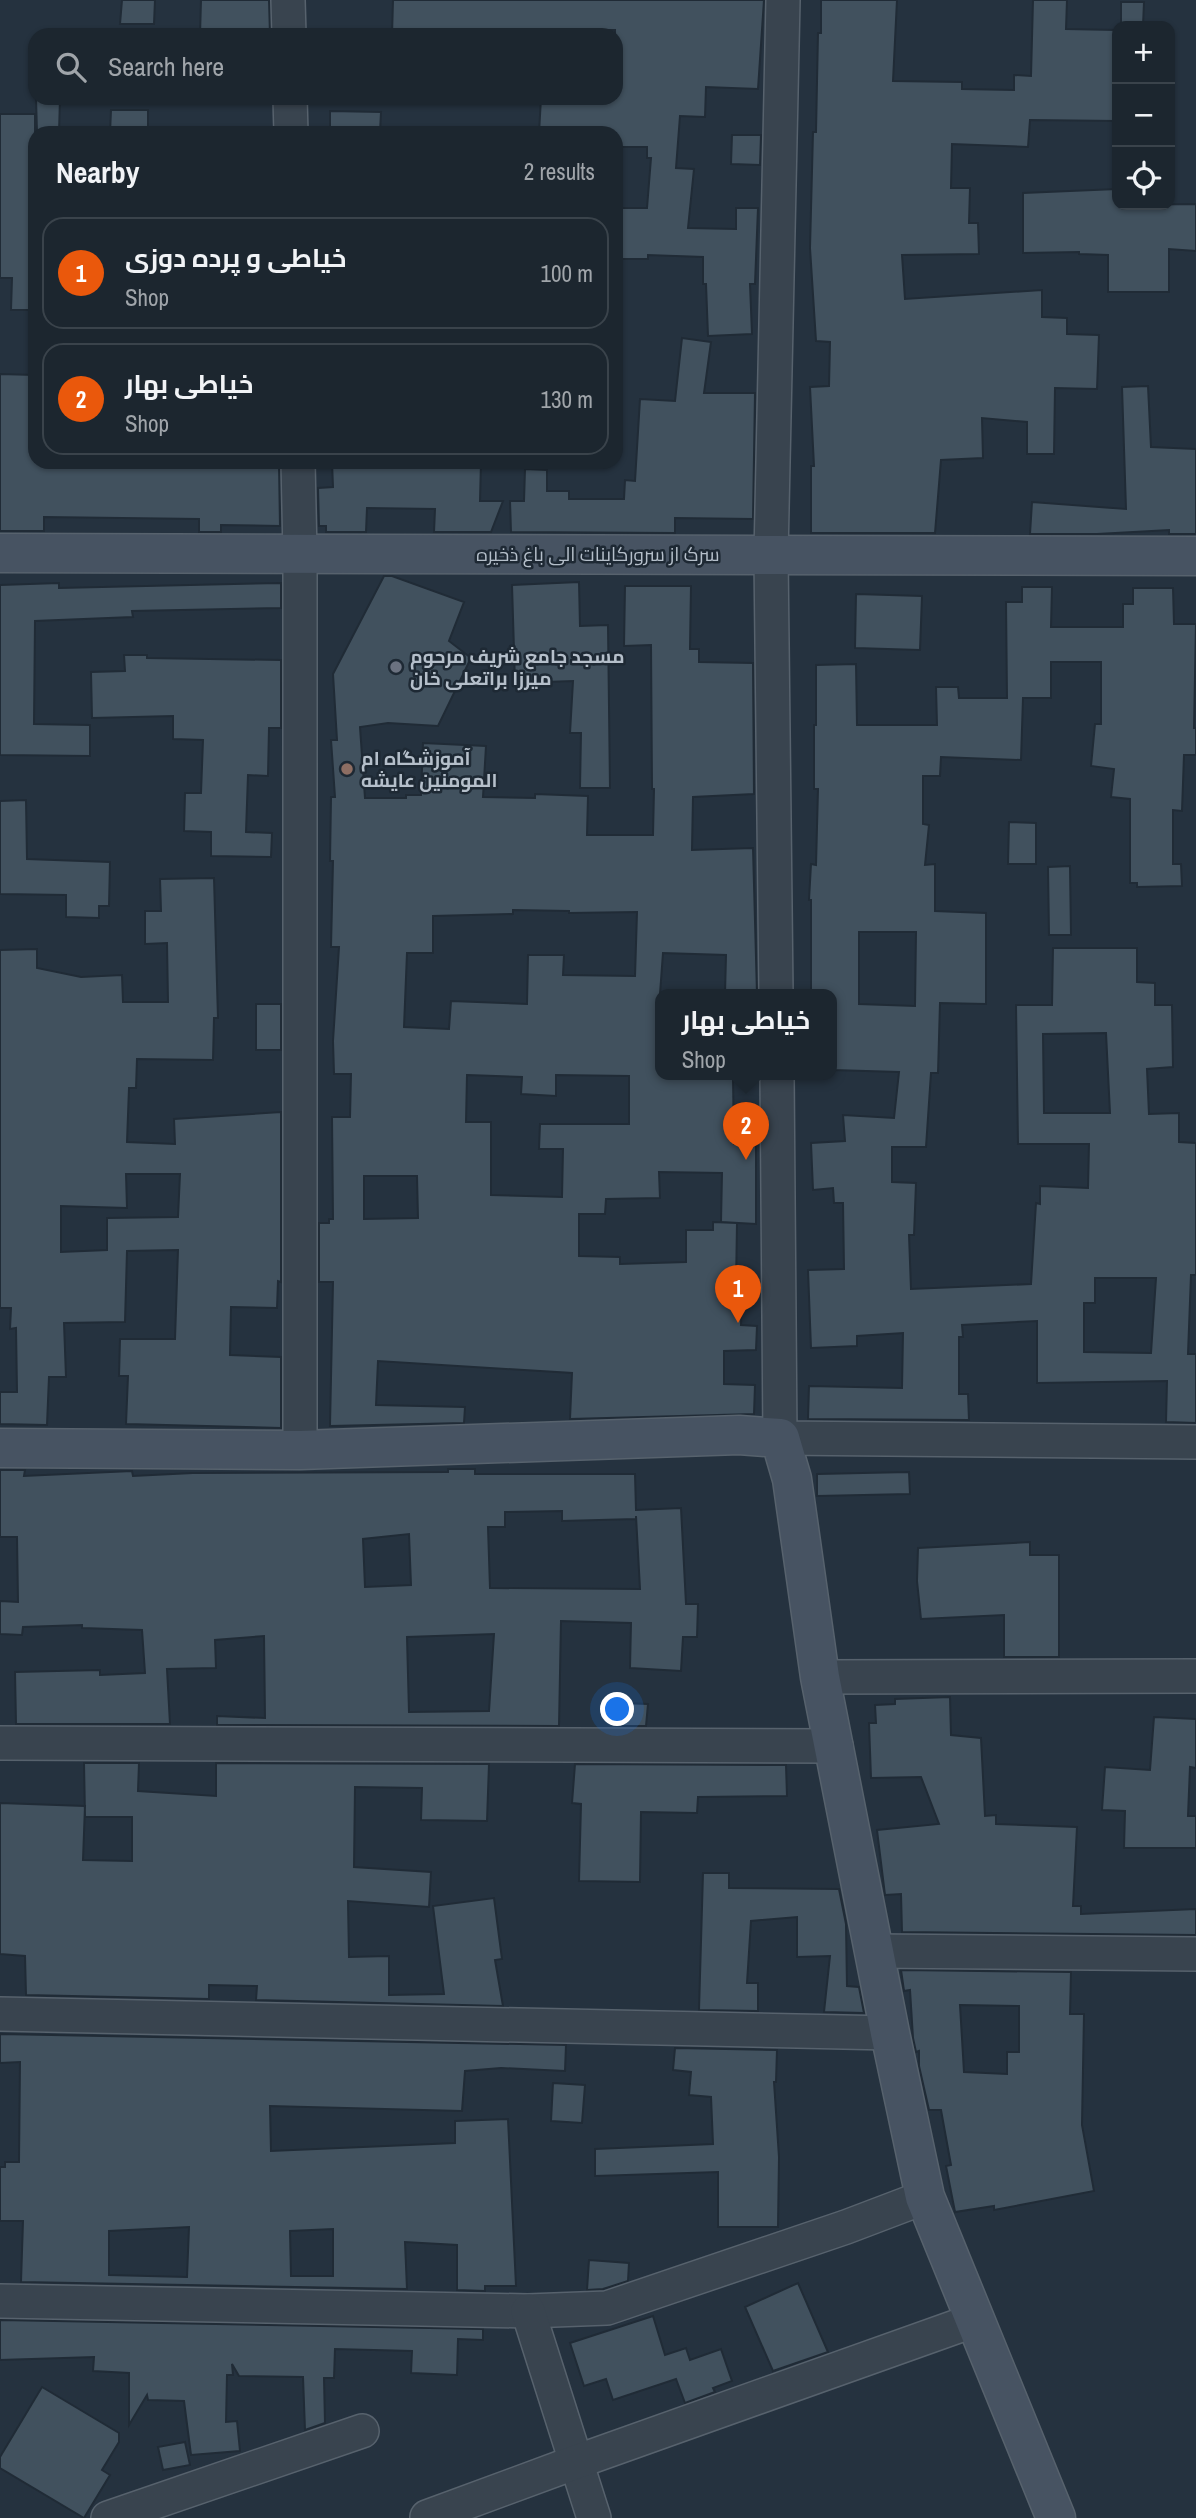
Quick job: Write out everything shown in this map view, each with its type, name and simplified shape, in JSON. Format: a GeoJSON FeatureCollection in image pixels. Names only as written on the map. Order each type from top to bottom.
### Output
{"type":"FeatureCollection","features":[{"type":"Feature","properties":{"kind":"street"},"geometry":{"type":"LineString","coordinates":[[288,0],[289,28]]}},
{"type":"Feature","properties":{"kind":"street"},"geometry":{"type":"LineString","coordinates":[[776,989],[771,555],[783,0]]}},
{"type":"Feature","properties":{"kind":"street"},"geometry":{"type":"LineString","coordinates":[[290,105],[291,126]]}},
{"type":"Feature","properties":{"kind":"street"},"geometry":{"type":"LineString","coordinates":[[298,469],[300,1450]]}},
{"type":"Feature","properties":{"kind":"street","name":"سرک از سرورکاینات الی باغ ذخیره"},"geometry":{"type":"LineString","coordinates":[[0,553],[1196,556]]}},
{"type":"Feature","properties":{"kind":"street"},"geometry":{"type":"LineString","coordinates":[[776,1080],[780,1438],[792,1479],[820,1677],[925,2197],[1056,2518]]}},
{"type":"Feature","properties":{"kind":"street"},"geometry":{"type":"LineString","coordinates":[[0,1448],[300,1450],[739,1435],[780,1438],[1196,1442]]}},
{"type":"Feature","properties":{"kind":"street"},"geometry":{"type":"LineString","coordinates":[[820,1677],[1196,1676]]}},
{"type":"Feature","properties":{"kind":"street"},"geometry":{"type":"LineString","coordinates":[[0,1743],[835,1746]]}},
{"type":"Feature","properties":{"kind":"street"},"geometry":{"type":"LineString","coordinates":[[874,1951],[1196,1954]]}},
{"type":"Feature","properties":{"kind":"street"},"geometry":{"type":"LineString","coordinates":[[0,2014],[890,2033]]}},
{"type":"Feature","properties":{"kind":"street"},"geometry":{"type":"LineString","coordinates":[[0,2301],[528,2311],[607,2308],[846,2227],[925,2197]]}},
{"type":"Feature","properties":{"kind":"street"},"geometry":{"type":"LineString","coordinates":[[528,2311],[594,2518]]}},
{"type":"Feature","properties":{"kind":"street"},"geometry":{"type":"LineString","coordinates":[[427,2517],[975,2320]]}},
{"type":"Feature","properties":{"kind":"street"},"geometry":{"type":"LineString","coordinates":[[108,2518],[362,2431]]}},
{"type":"Feature","properties":{"kind":"building"},"geometry":{"type":"Polygon","coordinates":[[[122,0],[155,0],[154,24],[120,24],[122,0]]]}},
{"type":"Feature","properties":{"kind":"building"},"geometry":{"type":"Polygon","coordinates":[[[201,0],[269,0],[270,28],[200,28],[201,0]]]}},
{"type":"Feature","properties":{"kind":"building"},"geometry":{"type":"Polygon","coordinates":[[[393,0],[764,0],[758,89],[706,87],[705,117],[680,116],[676,168],[694,169],[688,228],[736,229],[736,208],[758,208],[755,284],[750,284],[752,334],[708,336],[703,257],[648,255],[648,259],[623,259],[623,208],[647,208],[651,158],[647,158],[647,147],[623,147],[623,126],[539,126],[541,105],[623,105],[623,28],[392,28],[393,0]]]}},
{"type":"Feature","properties":{"kind":"building"},"geometry":{"type":"Polygon","coordinates":[[[821,0],[897,0],[893,81],[962,82],[962,89],[1014,90],[1014,75],[1031,76],[1033,0],[1067,0],[1066,29],[1112,30],[1112,121],[1030,120],[1028,147],[952,144],[951,188],[970,188],[969,223],[978,223],[979,254],[902,255],[905,299],[1042,290],[1042,317],[1067,318],[1067,334],[1099,335],[1097,389],[1055,388],[1054,454],[1027,454],[1027,422],[982,418],[983,458],[941,460],[935,533],[811,533],[811,466],[814,466],[810,387],[829,386],[830,342],[816,341],[810,248],[818,33],[821,33],[821,0]]]}},
{"type":"Feature","properties":{"kind":"building"},"geometry":{"type":"Polygon","coordinates":[[[1121,2],[1144,2],[1143,21],[1121,21],[1121,2]]]}},
{"type":"Feature","properties":{"kind":"building"},"geometry":{"type":"Polygon","coordinates":[[[36,105],[60,105],[59,126],[37,126],[36,105]]]}},
{"type":"Feature","properties":{"kind":"building"},"geometry":{"type":"Polygon","coordinates":[[[111,110],[148,110],[148,126],[110,126],[111,110]]]}},
{"type":"Feature","properties":{"kind":"building"},"geometry":{"type":"Polygon","coordinates":[[[330,111],[381,112],[380,126],[330,126],[330,111]]]}},
{"type":"Feature","properties":{"kind":"building"},"geometry":{"type":"Polygon","coordinates":[[[0,114],[35,114],[35,126],[28,126],[28,310],[11,310],[12,278],[0,278],[0,114]]]}},
{"type":"Feature","properties":{"kind":"building"},"geometry":{"type":"Polygon","coordinates":[[[732,135],[761,135],[760,165],[731,164],[732,135]]]}},
{"type":"Feature","properties":{"kind":"building"},"geometry":{"type":"Polygon","coordinates":[[[1112,189],[1112,210],[1175,210],[1175,204],[1196,204],[1196,251],[1169,249],[1169,292],[1108,292],[1108,255],[1079,252],[1023,253],[1023,193],[1112,189]]]}},
{"type":"Feature","properties":{"kind":"building"},"geometry":{"type":"Polygon","coordinates":[[[682,338],[711,342],[704,393],[755,393],[753,519],[675,518],[675,533],[511,532],[510,501],[524,501],[525,469],[547,470],[547,491],[569,491],[569,499],[624,499],[625,480],[635,481],[640,399],[675,401],[682,338]]]}},
{"type":"Feature","properties":{"kind":"building"},"geometry":{"type":"Polygon","coordinates":[[[0,374],[28,375],[28,469],[279,469],[280,526],[221,525],[221,532],[199,532],[199,519],[44,517],[44,531],[0,531],[0,374]]]}},
{"type":"Feature","properties":{"kind":"building"},"geometry":{"type":"Polygon","coordinates":[[[1148,386],[1151,447],[1196,449],[1196,534],[1169,534],[1169,530],[1030,534],[1032,502],[1126,509],[1122,387],[1148,386]]]}},
{"type":"Feature","properties":{"kind":"building"},"geometry":{"type":"Polygon","coordinates":[[[332,469],[481,469],[480,501],[503,501],[491,532],[434,532],[435,509],[367,508],[366,532],[326,532],[326,526],[319,526],[318,488],[333,487],[332,469]]]}},
{"type":"Feature","properties":{"kind":"building"},"geometry":{"type":"Polygon","coordinates":[[[384,576],[392,576],[464,602],[449,641],[471,658],[438,726],[388,723],[360,727],[365,798],[406,798],[406,795],[421,795],[423,743],[486,746],[483,797],[535,798],[535,794],[588,796],[587,835],[653,835],[651,645],[624,646],[625,586],[691,586],[690,649],[699,649],[699,662],[753,663],[754,794],[693,797],[692,850],[753,848],[757,989],[725,989],[726,955],[663,953],[660,989],[655,989],[655,1080],[733,1080],[734,1144],[756,1144],[756,1224],[721,1222],[722,1173],[659,1172],[660,1198],[606,1199],[605,1214],[579,1214],[579,1256],[620,1257],[620,1264],[686,1262],[686,1230],[713,1230],[713,1222],[737,1223],[736,1286],[742,1286],[741,1325],[757,1326],[756,1350],[724,1351],[724,1384],[755,1385],[754,1414],[570,1419],[572,1373],[378,1361],[376,1405],[465,1407],[464,1423],[330,1426],[333,1282],[319,1282],[319,1223],[329,1223],[329,1219],[333,1219],[332,1117],[350,1117],[351,1074],[334,1074],[333,1041],[339,947],[331,947],[331,797],[335,797],[331,740],[337,740],[333,674],[384,576]],[[513,910],[513,914],[433,916],[433,953],[407,953],[404,1027],[449,1029],[451,1001],[527,1004],[528,955],[564,955],[563,975],[635,976],[637,912],[513,910]],[[467,1075],[466,1122],[491,1122],[491,1195],[562,1197],[563,1149],[539,1149],[540,1124],[629,1124],[629,1076],[556,1075],[556,1096],[521,1094],[522,1077],[467,1075]],[[364,1176],[364,1219],[418,1218],[417,1176],[364,1176]]]}},
{"type":"Feature","properties":{"kind":"building"},"geometry":{"type":"Polygon","coordinates":[[[579,582],[580,626],[608,625],[610,788],[580,788],[581,733],[570,733],[573,681],[515,683],[512,585],[579,582]]]}},
{"type":"Feature","properties":{"kind":"building"},"geometry":{"type":"Polygon","coordinates":[[[59,583],[59,588],[281,583],[281,608],[132,611],[133,617],[35,621],[34,724],[90,725],[90,756],[0,755],[0,585],[59,583]]]}},
{"type":"Feature","properties":{"kind":"building"},"geometry":{"type":"Polygon","coordinates":[[[1022,587],[1052,587],[1051,627],[1123,627],[1123,604],[1133,604],[1133,588],[1173,588],[1174,624],[1196,624],[1196,755],[1184,755],[1182,811],[1173,810],[1173,864],[1181,864],[1182,886],[1137,887],[1137,883],[1130,883],[1130,799],[1111,797],[1114,769],[1091,766],[1095,724],[1101,724],[1101,662],[1051,662],[1051,698],[1023,698],[1021,760],[941,757],[940,776],[923,776],[923,824],[929,825],[925,865],[935,864],[935,911],[986,913],[986,1004],[940,1003],[938,1073],[931,1073],[926,1147],[892,1147],[892,1182],[916,1183],[914,1235],[909,1235],[911,1289],[1031,1284],[1036,1203],[1040,1204],[1040,1186],[1088,1188],[1089,1144],[1018,1144],[1016,1005],[1052,1005],[1053,948],[1137,948],[1137,982],[1155,983],[1155,1005],[1172,1005],[1173,1067],[1147,1069],[1149,1114],[1179,1113],[1179,1142],[1196,1143],[1196,1275],[1191,1275],[1188,1354],[1196,1354],[1196,1423],[1166,1422],[1167,1381],[1037,1383],[1037,1321],[962,1325],[963,1337],[959,1337],[959,1394],[968,1394],[969,1420],[808,1419],[809,1386],[902,1388],[903,1333],[857,1336],[857,1346],[811,1348],[808,1270],[844,1269],[843,1203],[834,1203],[833,1188],[813,1190],[811,1143],[845,1141],[843,1115],[894,1118],[899,1072],[837,1070],[837,989],[811,989],[809,900],[811,864],[816,865],[818,789],[814,789],[816,665],[856,664],[857,725],[937,725],[936,687],[958,687],[959,698],[1007,698],[1006,602],[1022,602],[1022,587]],[[859,932],[859,1004],[915,1006],[916,932],[859,932]],[[1106,1033],[1043,1034],[1044,1113],[1110,1113],[1106,1033]],[[1095,1278],[1095,1303],[1084,1303],[1084,1352],[1151,1353],[1156,1278],[1095,1278]]]}},
{"type":"Feature","properties":{"kind":"building"},"geometry":{"type":"Polygon","coordinates":[[[856,594],[922,596],[920,650],[855,648],[856,594]]]}},
{"type":"Feature","properties":{"kind":"building"},"geometry":{"type":"Polygon","coordinates":[[[124,655],[147,655],[147,658],[281,660],[281,728],[269,728],[268,776],[248,775],[246,832],[272,833],[271,857],[211,856],[211,832],[184,831],[185,793],[201,793],[203,740],[173,739],[173,716],[92,718],[91,672],[125,671],[124,655]]]}},
{"type":"Feature","properties":{"kind":"building"},"geometry":{"type":"Polygon","coordinates":[[[26,800],[27,859],[110,862],[109,906],[99,906],[99,918],[66,917],[66,895],[0,894],[0,801],[26,800]]]}},
{"type":"Feature","properties":{"kind":"building"},"geometry":{"type":"Polygon","coordinates":[[[1009,822],[1036,823],[1036,864],[1008,864],[1009,822]]]}},
{"type":"Feature","properties":{"kind":"building"},"geometry":{"type":"Polygon","coordinates":[[[1070,866],[1071,935],[1049,935],[1048,867],[1070,866]]]}},
{"type":"Feature","properties":{"kind":"building"},"geometry":{"type":"Polygon","coordinates":[[[214,878],[218,1018],[214,1018],[213,1060],[137,1059],[136,1088],[129,1088],[127,1142],[175,1144],[174,1119],[281,1112],[281,1282],[278,1281],[277,1308],[231,1307],[230,1355],[281,1357],[281,1428],[126,1424],[128,1376],[119,1376],[120,1339],[175,1339],[178,1250],[127,1251],[125,1322],[64,1323],[66,1377],[49,1377],[47,1425],[0,1424],[0,1392],[17,1392],[16,1328],[10,1329],[11,1308],[0,1308],[0,950],[37,949],[37,968],[81,977],[122,975],[123,1002],[168,1002],[167,943],[145,944],[145,911],[161,911],[160,879],[214,878]],[[126,1174],[127,1208],[61,1206],[61,1252],[107,1250],[107,1218],[178,1217],[180,1174],[126,1174]]]}},
{"type":"Feature","properties":{"kind":"building"},"geometry":{"type":"Polygon","coordinates":[[[256,1004],[281,1004],[281,1050],[256,1050],[256,1004]]]}},
{"type":"Feature","properties":{"kind":"building"},"geometry":{"type":"Polygon","coordinates":[[[448,1469],[475,1469],[475,1474],[635,1474],[636,1510],[681,1508],[686,1604],[698,1604],[697,1637],[683,1637],[681,1671],[630,1668],[631,1623],[561,1621],[559,1726],[217,1725],[217,1716],[265,1718],[264,1636],[215,1640],[216,1668],[167,1669],[170,1724],[16,1724],[15,1672],[100,1670],[100,1675],[145,1673],[142,1630],[82,1628],[82,1625],[23,1627],[22,1635],[0,1634],[0,1601],[18,1602],[17,1537],[0,1537],[0,1470],[25,1470],[24,1476],[132,1471],[133,1476],[193,1473],[448,1472],[448,1469]],[[562,1511],[505,1512],[505,1527],[488,1527],[490,1588],[640,1589],[636,1516],[636,1519],[562,1521],[562,1511]],[[409,1534],[363,1539],[365,1587],[411,1585],[409,1534]],[[494,1634],[407,1637],[409,1712],[489,1711],[494,1634]]]}},
{"type":"Feature","properties":{"kind":"building"},"geometry":{"type":"Polygon","coordinates":[[[909,1472],[910,1494],[817,1496],[817,1474],[909,1472]]]}},
{"type":"Feature","properties":{"kind":"building"},"geometry":{"type":"Polygon","coordinates":[[[1030,1542],[1030,1555],[1059,1555],[1059,1657],[1004,1657],[1004,1615],[921,1619],[917,1581],[918,1548],[1030,1542]]]}},
{"type":"Feature","properties":{"kind":"building"},"geometry":{"type":"Polygon","coordinates":[[[950,1697],[951,1735],[981,1738],[985,1816],[996,1815],[996,1824],[1077,1827],[1073,1906],[1081,1906],[1081,1914],[1196,1909],[1196,1935],[902,1932],[901,1894],[885,1895],[877,1830],[939,1824],[921,1777],[871,1778],[869,1723],[876,1723],[875,1705],[895,1704],[895,1699],[950,1697]]]}},
{"type":"Feature","properties":{"kind":"building"},"geometry":{"type":"Polygon","coordinates":[[[621,1703],[648,1704],[646,1726],[620,1726],[621,1703]]]}},
{"type":"Feature","properties":{"kind":"building"},"geometry":{"type":"Polygon","coordinates":[[[1154,1717],[1196,1719],[1196,1768],[1190,1767],[1188,1816],[1196,1816],[1196,1848],[1124,1848],[1125,1811],[1102,1810],[1105,1767],[1150,1770],[1154,1717]]]}},
{"type":"Feature","properties":{"kind":"building"},"geometry":{"type":"Polygon","coordinates":[[[84,1763],[139,1763],[138,1791],[216,1796],[216,1763],[489,1764],[487,1821],[421,1820],[422,1788],[355,1787],[354,1867],[431,1872],[429,1907],[348,1901],[349,1957],[389,1956],[389,1995],[444,1994],[433,1906],[494,1898],[502,1959],[495,1960],[503,2006],[256,2000],[257,1986],[209,1985],[209,1999],[26,1995],[25,1956],[0,1954],[0,1803],[85,1806],[84,1763]],[[85,1810],[83,1860],[132,1861],[132,1817],[85,1817],[85,1810]]]}},
{"type":"Feature","properties":{"kind":"building"},"geometry":{"type":"Polygon","coordinates":[[[575,1764],[786,1765],[787,1796],[698,1797],[697,1813],[641,1812],[640,1882],[579,1881],[581,1804],[572,1803],[575,1764]]]}},
{"type":"Feature","properties":{"kind":"building"},"geometry":{"type":"Polygon","coordinates":[[[703,1873],[729,1873],[729,1888],[839,1889],[846,1924],[847,1986],[859,1987],[864,2013],[824,2012],[830,1956],[797,1957],[797,1917],[751,1921],[747,1983],[758,1983],[758,2011],[699,2010],[703,1873]]]}},
{"type":"Feature","properties":{"kind":"building"},"geometry":{"type":"Polygon","coordinates":[[[901,1970],[1071,1972],[1070,2014],[1084,2014],[1082,2125],[1094,2191],[994,2210],[994,2206],[955,2212],[946,2166],[951,2165],[941,2110],[929,2110],[919,2066],[919,2051],[916,2052],[913,2038],[910,1990],[904,1991],[901,1970]],[[960,2005],[964,2072],[1007,2074],[1007,2052],[1019,2052],[1019,2006],[960,2005]]]}},
{"type":"Feature","properties":{"kind":"building"},"geometry":{"type":"Polygon","coordinates":[[[0,2034],[566,2045],[565,2071],[501,2068],[465,2071],[462,2111],[270,2106],[271,2151],[455,2143],[455,2121],[508,2119],[516,2286],[485,2286],[485,2291],[457,2290],[457,2245],[405,2242],[407,2289],[21,2282],[23,2221],[0,2221],[0,2167],[5,2167],[5,2162],[19,2162],[20,2062],[0,2063],[0,2034]],[[189,2227],[109,2231],[109,2275],[187,2277],[189,2227]],[[333,2229],[290,2231],[291,2276],[333,2276],[333,2229]]]}},
{"type":"Feature","properties":{"kind":"building"},"geometry":{"type":"Polygon","coordinates":[[[675,2048],[777,2050],[774,2082],[779,2157],[778,2227],[718,2227],[718,2172],[595,2176],[595,2149],[713,2144],[711,2097],[689,2095],[691,2072],[673,2070],[675,2048]]]}},
{"type":"Feature","properties":{"kind":"building"},"geometry":{"type":"Polygon","coordinates":[[[553,2083],[585,2085],[582,2123],[551,2121],[553,2083]]]}},
{"type":"Feature","properties":{"kind":"building"},"geometry":{"type":"Polygon","coordinates":[[[589,2260],[629,2263],[628,2281],[603,2289],[587,2290],[589,2260]]]}},
{"type":"Feature","properties":{"kind":"building"},"geometry":{"type":"Polygon","coordinates":[[[798,2283],[828,2352],[773,2371],[745,2307],[798,2283]]]}},
{"type":"Feature","properties":{"kind":"building"},"geometry":{"type":"Polygon","coordinates":[[[653,2316],[665,2355],[686,2348],[690,2360],[721,2349],[732,2381],[713,2388],[715,2392],[685,2403],[676,2379],[613,2400],[606,2379],[584,2386],[570,2343],[653,2316]]]}},
{"type":"Feature","properties":{"kind":"building"},"geometry":{"type":"Polygon","coordinates":[[[0,2320],[483,2329],[483,2340],[458,2339],[457,2375],[411,2373],[412,2351],[335,2349],[334,2378],[324,2378],[325,2423],[305,2430],[303,2377],[239,2376],[232,2364],[233,2375],[227,2375],[226,2422],[237,2421],[240,2451],[191,2455],[184,2401],[148,2400],[147,2395],[129,2425],[129,2373],[93,2371],[94,2357],[0,2360],[0,2320]]]}},
{"type":"Feature","properties":{"kind":"building"},"geometry":{"type":"Polygon","coordinates":[[[42,2387],[119,2433],[119,2442],[102,2470],[110,2475],[84,2518],[0,2468],[0,2457],[42,2387]]]}},
{"type":"Feature","properties":{"kind":"building"},"geometry":{"type":"Polygon","coordinates":[[[185,2442],[190,2465],[163,2470],[158,2447],[185,2442]]]}},
{"type":"Feature","properties":{"kind":"place","name":"مسجد جامع شریف مرحوم میرزا براتعلی خان"},"geometry":{"type":"Point","coordinates":[396,667]}},
{"type":"Feature","properties":{"kind":"place","name":"آموزشگاه ام المومنین عایشه"},"geometry":{"type":"Point","coordinates":[347,769]}},
{"type":"Feature","properties":{"kind":"place","name":"خیاطی بهار"},"geometry":{"type":"Point","coordinates":[746,1160]}},
{"type":"Feature","properties":{"kind":"place","name":"خیاطی و پرده دوزی"},"geometry":{"type":"Point","coordinates":[738,1323]}}]}
